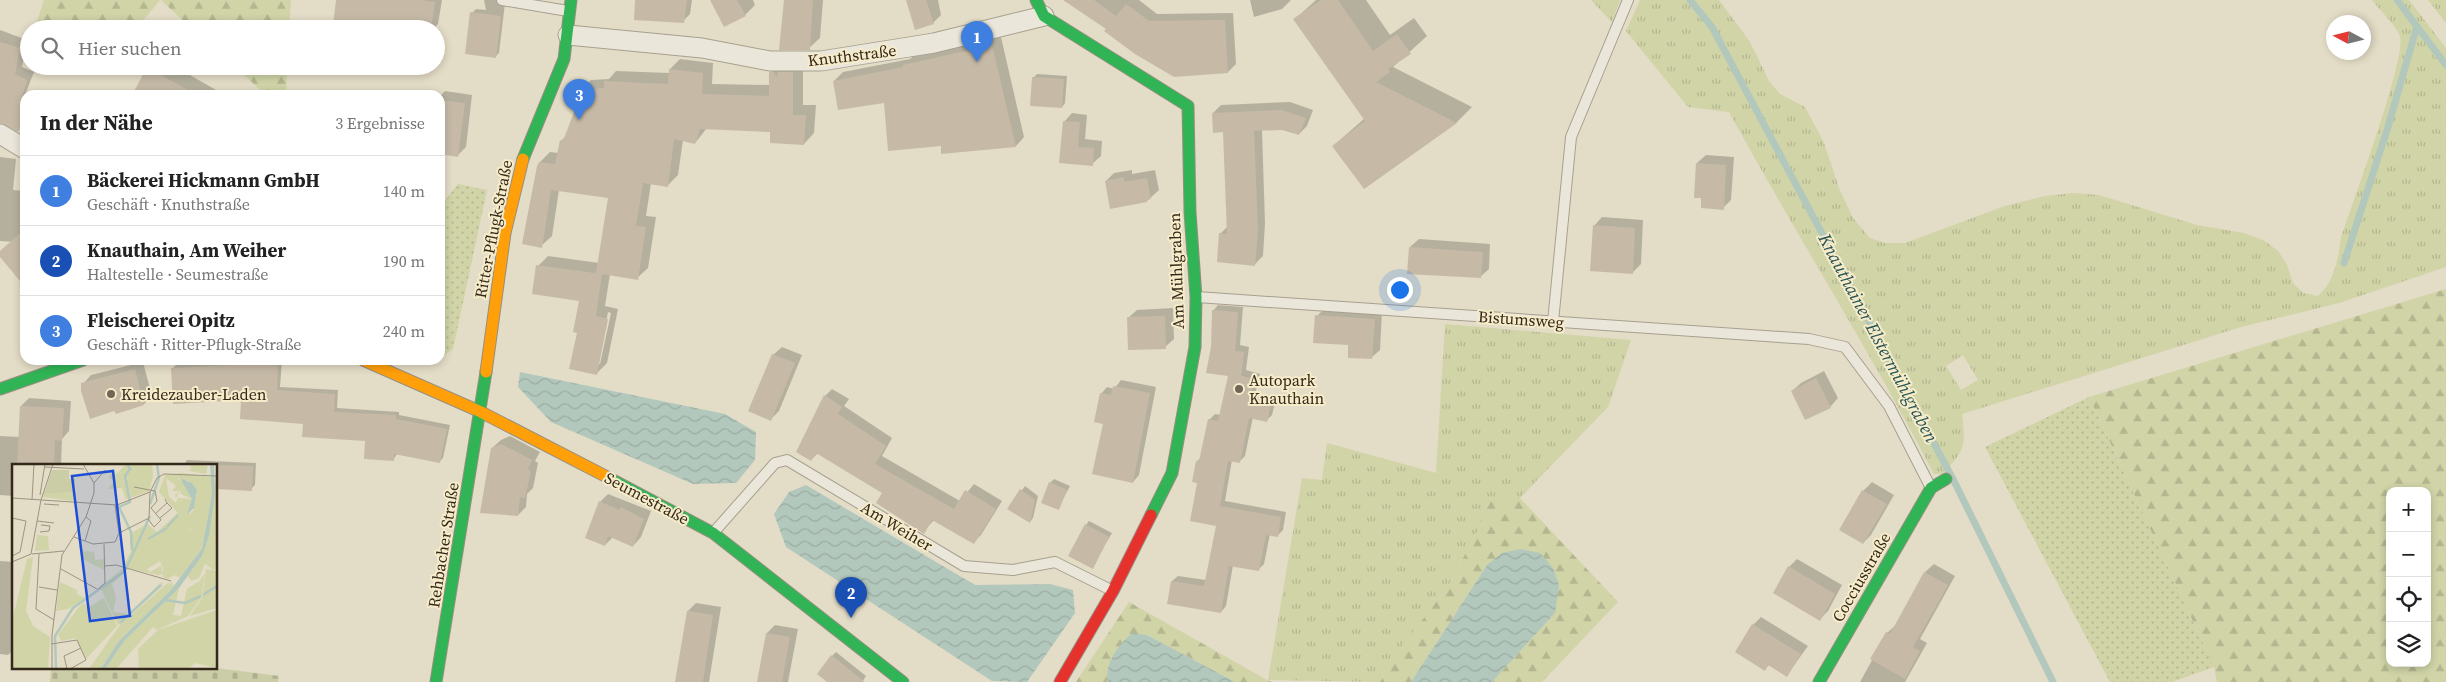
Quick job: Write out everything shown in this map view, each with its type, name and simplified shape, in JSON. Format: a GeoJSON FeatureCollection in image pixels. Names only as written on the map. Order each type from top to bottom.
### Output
{"type":"FeatureCollection","features":[{"type":"Feature","properties":{"kind":"street","name":"Ritter-Pflugk-Straße"},"geometry":{"type":"LineString","coordinates":[[481,412],[502,251],[517,174],[530,135],[564,59],[571,6]]}},
{"type":"Feature","properties":{"kind":"street","name":"Knuthstraße"},"geometry":{"type":"LineString","coordinates":[[568,35],[702,48],[770,61],[820,61],[934,43],[1040,8]]}},
{"type":"Feature","properties":{"kind":"street","name":"Am Mühlgraben"},"geometry":{"type":"LineString","coordinates":[[1040,8],[1188,106],[1190,212],[1196,297],[1194,347],[1172,474],[1114,592],[1060,682]]}},
{"type":"Feature","properties":{"kind":"street"},"geometry":{"type":"LineString","coordinates":[[0,134],[20,146]]}},
{"type":"Feature","properties":{"kind":"street"},"geometry":{"type":"LineString","coordinates":[[0,389],[69,365]]}},
{"type":"Feature","properties":{"kind":"street","name":"Seumestraße"},"geometry":{"type":"LineString","coordinates":[[374,365],[481,412],[555,449],[713,534],[903,682]]}},
{"type":"Feature","properties":{"kind":"street","name":"Rehbacher Straße"},"geometry":{"type":"LineString","coordinates":[[436,682],[481,412]]}},
{"type":"Feature","properties":{"kind":"street","name":"Cocciusstraße"},"geometry":{"type":"LineString","coordinates":[[1819,682],[1931,488],[1946,478]]}},
{"type":"Feature","properties":{"kind":"lane"},"geometry":{"type":"LineString","coordinates":[[502,0],[571,6]]}},
{"type":"Feature","properties":{"kind":"lane"},"geometry":{"type":"LineString","coordinates":[[1553,322],[1571,137],[1628,0]]}},
{"type":"Feature","properties":{"kind":"lane","name":"Bistumsweg"},"geometry":{"type":"LineString","coordinates":[[1196,297],[1809,339],[1845,347],[1889,406],[1931,488]]}},
{"type":"Feature","properties":{"kind":"lane","name":"Am Weiher"},"geometry":{"type":"LineString","coordinates":[[713,534],[775,463],[787,460],[964,566],[1013,570],[1055,562],[1114,592]]}},
{"type":"Feature","properties":{"kind":"green space"},"geometry":{"type":"Polygon","coordinates":[[[44,0],[160,0],[143,20],[37,20],[44,0]]]}},
{"type":"Feature","properties":{"kind":"green space"},"geometry":{"type":"Polygon","coordinates":[[[161,0],[291,0],[290,20],[182,20],[161,0]]]}},
{"type":"Feature","properties":{"kind":"green space"},"geometry":{"type":"Polygon","coordinates":[[[1591,0],[1620,0],[1612,22],[1591,0]]]}},
{"type":"Feature","properties":{"kind":"green space"},"geometry":{"type":"Polygon","coordinates":[[[1640,0],[1719,0],[1750,42],[1769,81],[1780,94],[1805,107],[1824,143],[1839,188],[1853,218],[1870,238],[1885,243],[1905,243],[2005,206],[2045,196],[2074,193],[2099,195],[2197,225],[2244,233],[2263,240],[2278,251],[2287,265],[2293,283],[2303,293],[2318,296],[2328,284],[2335,269],[2341,238],[2387,101],[2400,50],[2400,36],[2398,32],[2372,0],[2409,0],[2446,48],[2446,267],[2339,303],[2241,327],[1962,414],[1964,434],[1962,447],[1955,459],[1942,474],[1934,474],[1910,428],[1729,112],[1688,107],[1626,31],[1640,0]],[[1963,355],[1946,366],[1961,390],[1978,380],[1963,355]]]}},
{"type":"Feature","properties":{"kind":"green space"},"geometry":{"type":"Polygon","coordinates":[[[2428,0],[2446,0],[2446,23],[2428,0]]]}},
{"type":"Feature","properties":{"kind":"green space"},"geometry":{"type":"Polygon","coordinates":[[[244,75],[287,75],[286,90],[260,90],[244,75]]]}},
{"type":"Feature","properties":{"kind":"green space"},"geometry":{"type":"Polygon","coordinates":[[[458,184],[487,190],[453,349],[445,355],[445,201],[458,184]]]}},
{"type":"Feature","properties":{"kind":"green space"},"geometry":{"type":"Polygon","coordinates":[[[2446,289],[2446,682],[2217,682],[2214,667],[2089,397],[2446,289]]]}},
{"type":"Feature","properties":{"kind":"green space"},"geometry":{"type":"Polygon","coordinates":[[[1445,324],[1631,340],[1608,407],[1520,498],[1488,498],[1477,532],[1448,586],[1401,648],[1380,682],[1268,680],[1302,478],[1322,480],[1327,443],[1436,473],[1445,324]]]}},
{"type":"Feature","properties":{"kind":"green space"},"geometry":{"type":"Polygon","coordinates":[[[2089,397],[2214,667],[2172,682],[2110,682],[1985,447],[2089,397]]]}},
{"type":"Feature","properties":{"kind":"green space"},"geometry":{"type":"Polygon","coordinates":[[[1488,497],[1520,498],[1618,602],[1542,682],[1492,682],[1555,613],[1487,565],[1411,682],[1380,682],[1401,648],[1448,586],[1477,532],[1488,497]]]}},
{"type":"Feature","properties":{"kind":"green space"},"geometry":{"type":"Polygon","coordinates":[[[1129,602],[1272,682],[1235,682],[1147,635],[1107,680],[1108,682],[1076,682],[1129,602]]]}},
{"type":"Feature","properties":{"kind":"green space"},"geometry":{"type":"Polygon","coordinates":[[[218,668],[279,676],[278,682],[50,682],[51,670],[218,670],[218,668]]]}},
{"type":"Feature","properties":{"kind":"water"},"geometry":{"type":"Polygon","coordinates":[[[520,372],[725,414],[756,432],[755,460],[736,483],[693,484],[551,422],[518,387],[520,372]]]}},
{"type":"Feature","properties":{"kind":"water"},"geometry":{"type":"Polygon","coordinates":[[[806,485],[975,585],[1050,584],[1073,590],[1075,613],[1027,682],[992,681],[786,547],[774,514],[789,492],[806,485]]]}},
{"type":"Feature","properties":{"kind":"water"},"geometry":{"type":"Polygon","coordinates":[[[1521,549],[1540,553],[1553,568],[1559,585],[1555,613],[1492,682],[1411,682],[1487,565],[1502,553],[1521,549]]]}},
{"type":"Feature","properties":{"kind":"water"},"geometry":{"type":"Polygon","coordinates":[[[1132,633],[1147,635],[1235,682],[1108,682],[1107,675],[1110,661],[1122,643],[1132,633]]]}},
{"type":"Feature","properties":{"kind":"building"},"geometry":{"type":"Polygon","coordinates":[[[336,0],[421,0],[435,2],[432,20],[334,20],[336,0]]]}},
{"type":"Feature","properties":{"kind":"building"},"geometry":{"type":"Polygon","coordinates":[[[635,0],[687,0],[684,23],[634,20],[635,0]]]}},
{"type":"Feature","properties":{"kind":"building"},"geometry":{"type":"Polygon","coordinates":[[[710,0],[737,0],[746,16],[724,27],[710,0]]]}},
{"type":"Feature","properties":{"kind":"building"},"geometry":{"type":"Polygon","coordinates":[[[784,0],[813,0],[810,50],[779,50],[784,0]]]}},
{"type":"Feature","properties":{"kind":"building"},"geometry":{"type":"Polygon","coordinates":[[[906,0],[926,0],[934,24],[915,30],[906,0]]]}},
{"type":"Feature","properties":{"kind":"building"},"geometry":{"type":"Polygon","coordinates":[[[1063,0],[1094,0],[1116,16],[1126,4],[1149,21],[1225,20],[1228,73],[1174,77],[1135,54],[1104,31],[1106,29],[1063,0]]]}},
{"type":"Feature","properties":{"kind":"building"},"geometry":{"type":"Polygon","coordinates":[[[1321,0],[1338,0],[1373,51],[1397,34],[1411,54],[1388,69],[1390,72],[1376,82],[1457,123],[1364,189],[1332,146],[1365,121],[1293,19],[1321,0]]]}},
{"type":"Feature","properties":{"kind":"building"},"geometry":{"type":"Polygon","coordinates":[[[470,12],[501,16],[496,58],[465,54],[470,12]]]}},
{"type":"Feature","properties":{"kind":"building"},"geometry":{"type":"Polygon","coordinates":[[[0,42],[20,48],[15,74],[27,80],[24,90],[20,90],[20,128],[18,132],[0,123],[0,42]]]}},
{"type":"Feature","properties":{"kind":"building"},"geometry":{"type":"Polygon","coordinates":[[[992,45],[1016,147],[941,154],[941,146],[888,151],[884,103],[838,110],[833,81],[903,67],[903,65],[992,45]]]}},
{"type":"Feature","properties":{"kind":"building"},"geometry":{"type":"Polygon","coordinates":[[[669,69],[703,73],[702,94],[769,96],[769,72],[774,72],[777,78],[778,72],[793,72],[793,115],[806,115],[804,145],[770,143],[770,132],[700,129],[695,144],[674,139],[668,187],[643,183],[636,226],[646,227],[638,280],[596,273],[608,198],[551,190],[542,248],[522,244],[537,166],[539,162],[555,164],[560,140],[563,141],[579,99],[579,90],[604,88],[604,81],[668,84],[669,69]]]}},
{"type":"Feature","properties":{"kind":"building"},"geometry":{"type":"Polygon","coordinates":[[[143,75],[161,75],[188,90],[135,90],[143,75]]]}},
{"type":"Feature","properties":{"kind":"building"},"geometry":{"type":"Polygon","coordinates":[[[1032,77],[1064,79],[1062,108],[1030,106],[1032,77]]]}},
{"type":"Feature","properties":{"kind":"building"},"geometry":{"type":"Polygon","coordinates":[[[445,101],[465,103],[458,157],[445,155],[445,101]]]}},
{"type":"Feature","properties":{"kind":"building"},"geometry":{"type":"Polygon","coordinates":[[[1281,110],[1306,118],[1299,135],[1282,130],[1254,131],[1258,231],[1255,266],[1217,262],[1219,233],[1227,234],[1223,132],[1213,133],[1212,113],[1281,110]]]}},
{"type":"Feature","properties":{"kind":"building"},"geometry":{"type":"Polygon","coordinates":[[[1063,121],[1080,122],[1078,147],[1094,148],[1093,166],[1059,163],[1063,121]]]}},
{"type":"Feature","properties":{"kind":"building"},"geometry":{"type":"Polygon","coordinates":[[[1696,163],[1726,165],[1724,210],[1701,208],[1701,198],[1694,198],[1696,163]]]}},
{"type":"Feature","properties":{"kind":"building"},"geometry":{"type":"Polygon","coordinates":[[[1124,177],[1124,182],[1147,178],[1151,199],[1147,200],[1147,202],[1110,209],[1105,181],[1124,177]]]}},
{"type":"Feature","properties":{"kind":"building"},"geometry":{"type":"Polygon","coordinates":[[[1593,225],[1635,228],[1633,274],[1590,271],[1593,225]]]}},
{"type":"Feature","properties":{"kind":"building"},"geometry":{"type":"Polygon","coordinates":[[[20,233],[20,281],[0,257],[0,251],[20,233]]]}},
{"type":"Feature","properties":{"kind":"building"},"geometry":{"type":"Polygon","coordinates":[[[1409,247],[1483,252],[1481,278],[1407,274],[1409,247]]]}},
{"type":"Feature","properties":{"kind":"building"},"geometry":{"type":"Polygon","coordinates":[[[536,265],[602,274],[596,316],[608,319],[597,375],[569,369],[577,333],[573,332],[579,301],[532,294],[536,265]]]}},
{"type":"Feature","properties":{"kind":"building"},"geometry":{"type":"Polygon","coordinates":[[[1212,310],[1238,312],[1235,351],[1244,352],[1241,376],[1255,379],[1250,400],[1271,404],[1267,422],[1249,418],[1240,463],[1228,461],[1220,506],[1281,517],[1278,537],[1266,535],[1259,571],[1229,566],[1221,613],[1167,604],[1171,581],[1204,586],[1216,526],[1190,521],[1197,483],[1192,482],[1196,461],[1199,461],[1208,419],[1218,421],[1228,376],[1206,373],[1211,347],[1212,310]]]}},
{"type":"Feature","properties":{"kind":"building"},"geometry":{"type":"Polygon","coordinates":[[[1315,315],[1375,319],[1372,359],[1348,358],[1348,345],[1313,343],[1315,315]]]}},
{"type":"Feature","properties":{"kind":"building"},"geometry":{"type":"Polygon","coordinates":[[[1165,316],[1166,349],[1128,350],[1127,317],[1165,316]]]}},
{"type":"Feature","properties":{"kind":"building"},"geometry":{"type":"Polygon","coordinates":[[[772,354],[795,363],[771,421],[748,411],[772,354]]]}},
{"type":"Feature","properties":{"kind":"building"},"geometry":{"type":"Polygon","coordinates":[[[278,365],[277,390],[335,394],[334,412],[396,415],[396,419],[447,429],[440,463],[394,454],[394,461],[364,459],[365,441],[302,437],[303,424],[240,419],[241,400],[173,404],[171,368],[278,365]]]}},
{"type":"Feature","properties":{"kind":"building"},"geometry":{"type":"Polygon","coordinates":[[[135,369],[144,405],[116,414],[114,411],[90,419],[81,391],[81,383],[135,369]]]}},
{"type":"Feature","properties":{"kind":"building"},"geometry":{"type":"Polygon","coordinates":[[[1816,378],[1831,408],[1805,420],[1791,391],[1816,378]]]}},
{"type":"Feature","properties":{"kind":"building"},"geometry":{"type":"Polygon","coordinates":[[[1113,386],[1150,393],[1133,483],[1092,474],[1103,424],[1094,422],[1100,393],[1111,395],[1113,386]]]}},
{"type":"Feature","properties":{"kind":"building"},"geometry":{"type":"Polygon","coordinates":[[[824,395],[842,407],[838,414],[886,446],[875,464],[954,509],[965,490],[996,509],[974,544],[932,520],[924,534],[876,503],[882,493],[816,453],[811,461],[796,452],[824,395]]]}},
{"type":"Feature","properties":{"kind":"building"},"geometry":{"type":"Polygon","coordinates":[[[20,406],[64,408],[62,441],[55,440],[54,464],[17,464],[20,406]]]}},
{"type":"Feature","properties":{"kind":"building"},"geometry":{"type":"Polygon","coordinates":[[[501,444],[532,460],[528,469],[531,471],[525,498],[520,497],[518,516],[480,513],[491,448],[501,444]]]}},
{"type":"Feature","properties":{"kind":"building"},"geometry":{"type":"Polygon","coordinates":[[[218,465],[253,466],[252,491],[218,489],[218,465]]]}},
{"type":"Feature","properties":{"kind":"building"},"geometry":{"type":"Polygon","coordinates":[[[1049,482],[1067,490],[1059,510],[1041,503],[1049,482]]]}},
{"type":"Feature","properties":{"kind":"building"},"geometry":{"type":"Polygon","coordinates":[[[1020,489],[1035,500],[1030,523],[1007,509],[1020,489]]]}},
{"type":"Feature","properties":{"kind":"building"},"geometry":{"type":"Polygon","coordinates":[[[1862,490],[1887,504],[1863,544],[1839,530],[1862,490]]]}},
{"type":"Feature","properties":{"kind":"building"},"geometry":{"type":"Polygon","coordinates":[[[599,501],[619,510],[621,507],[644,519],[633,547],[608,536],[605,546],[585,538],[599,501]]]}},
{"type":"Feature","properties":{"kind":"building"},"geometry":{"type":"Polygon","coordinates":[[[1085,524],[1109,537],[1093,569],[1068,556],[1085,524]]]}},
{"type":"Feature","properties":{"kind":"building"},"geometry":{"type":"Polygon","coordinates":[[[1788,566],[1835,594],[1820,621],[1773,593],[1788,566]]]}},
{"type":"Feature","properties":{"kind":"building"},"geometry":{"type":"Polygon","coordinates":[[[1924,572],[1948,585],[1913,647],[1920,651],[1905,679],[1870,659],[1886,632],[1890,634],[1924,572]]]}},
{"type":"Feature","properties":{"kind":"building"},"geometry":{"type":"Polygon","coordinates":[[[687,611],[713,615],[703,682],[675,682],[687,611]]]}},
{"type":"Feature","properties":{"kind":"building"},"geometry":{"type":"Polygon","coordinates":[[[1752,624],[1801,654],[1787,677],[1768,665],[1765,671],[1735,652],[1752,624]]]}},
{"type":"Feature","properties":{"kind":"building"},"geometry":{"type":"Polygon","coordinates":[[[766,633],[790,637],[782,682],[757,682],[766,633]]]}},
{"type":"Feature","properties":{"kind":"building"},"geometry":{"type":"Polygon","coordinates":[[[831,655],[865,682],[827,682],[817,674],[831,655]]]}},
{"type":"Feature","properties":{"kind":"waterway","name":"Knauthainer Elstermühlgraben"},"geometry":{"type":"LineString","coordinates":[[1690,0],[1712,27],[1954,481],[2053,682]]}},
{"type":"Feature","properties":{"kind":"waterway"},"geometry":{"type":"LineString","coordinates":[[2397,0],[2446,65]]}},
{"type":"Feature","properties":{"kind":"waterway"},"geometry":{"type":"LineString","coordinates":[[2344,263],[2388,127],[2417,26]]}},
{"type":"Feature","properties":{"kind":"traffic: fast"},"geometry":{"type":"LineString","coordinates":[[523,159],[564,59],[571,0]]}},
{"type":"Feature","properties":{"kind":"traffic: fast"},"geometry":{"type":"LineString","coordinates":[[1036,0],[1044,16],[1188,106],[1190,212],[1196,297],[1195,347],[1172,473],[1151,515]]}},
{"type":"Feature","properties":{"kind":"traffic: fast"},"geometry":{"type":"LineString","coordinates":[[0,389],[69,365]]}},
{"type":"Feature","properties":{"kind":"traffic: fast"},"geometry":{"type":"LineString","coordinates":[[436,682],[486,372]]}},
{"type":"Feature","properties":{"kind":"traffic: fast"},"geometry":{"type":"LineString","coordinates":[[611,479],[713,533],[903,682]]}},
{"type":"Feature","properties":{"kind":"traffic: fast"},"geometry":{"type":"LineString","coordinates":[[1819,682],[1931,488],[1946,479]]}},
{"type":"Feature","properties":{"kind":"traffic: slow"},"geometry":{"type":"LineString","coordinates":[[486,372],[505,233],[523,159]]}},
{"type":"Feature","properties":{"kind":"traffic: slow"},"geometry":{"type":"LineString","coordinates":[[374,365],[481,412],[611,479]]}},
{"type":"Feature","properties":{"kind":"traffic: jam"},"geometry":{"type":"LineString","coordinates":[[1060,682],[1113,591],[1151,515]]}},
{"type":"Feature","properties":{"kind":"place","name":"Bäckerei Hickmann GmbH"},"geometry":{"type":"Point","coordinates":[977,62]}},
{"type":"Feature","properties":{"kind":"place","name":"Fleischerei Opitz"},"geometry":{"type":"Point","coordinates":[579,120]}},
{"type":"Feature","properties":{"kind":"place","name":"Autopark Knauthain"},"geometry":{"type":"Point","coordinates":[1239,389]}},
{"type":"Feature","properties":{"kind":"place","name":"Kreidezauber-Laden"},"geometry":{"type":"Point","coordinates":[111,394]}},
{"type":"Feature","properties":{"kind":"place","name":"Knauthain, Am Weiher"},"geometry":{"type":"Point","coordinates":[851,618]}}]}
